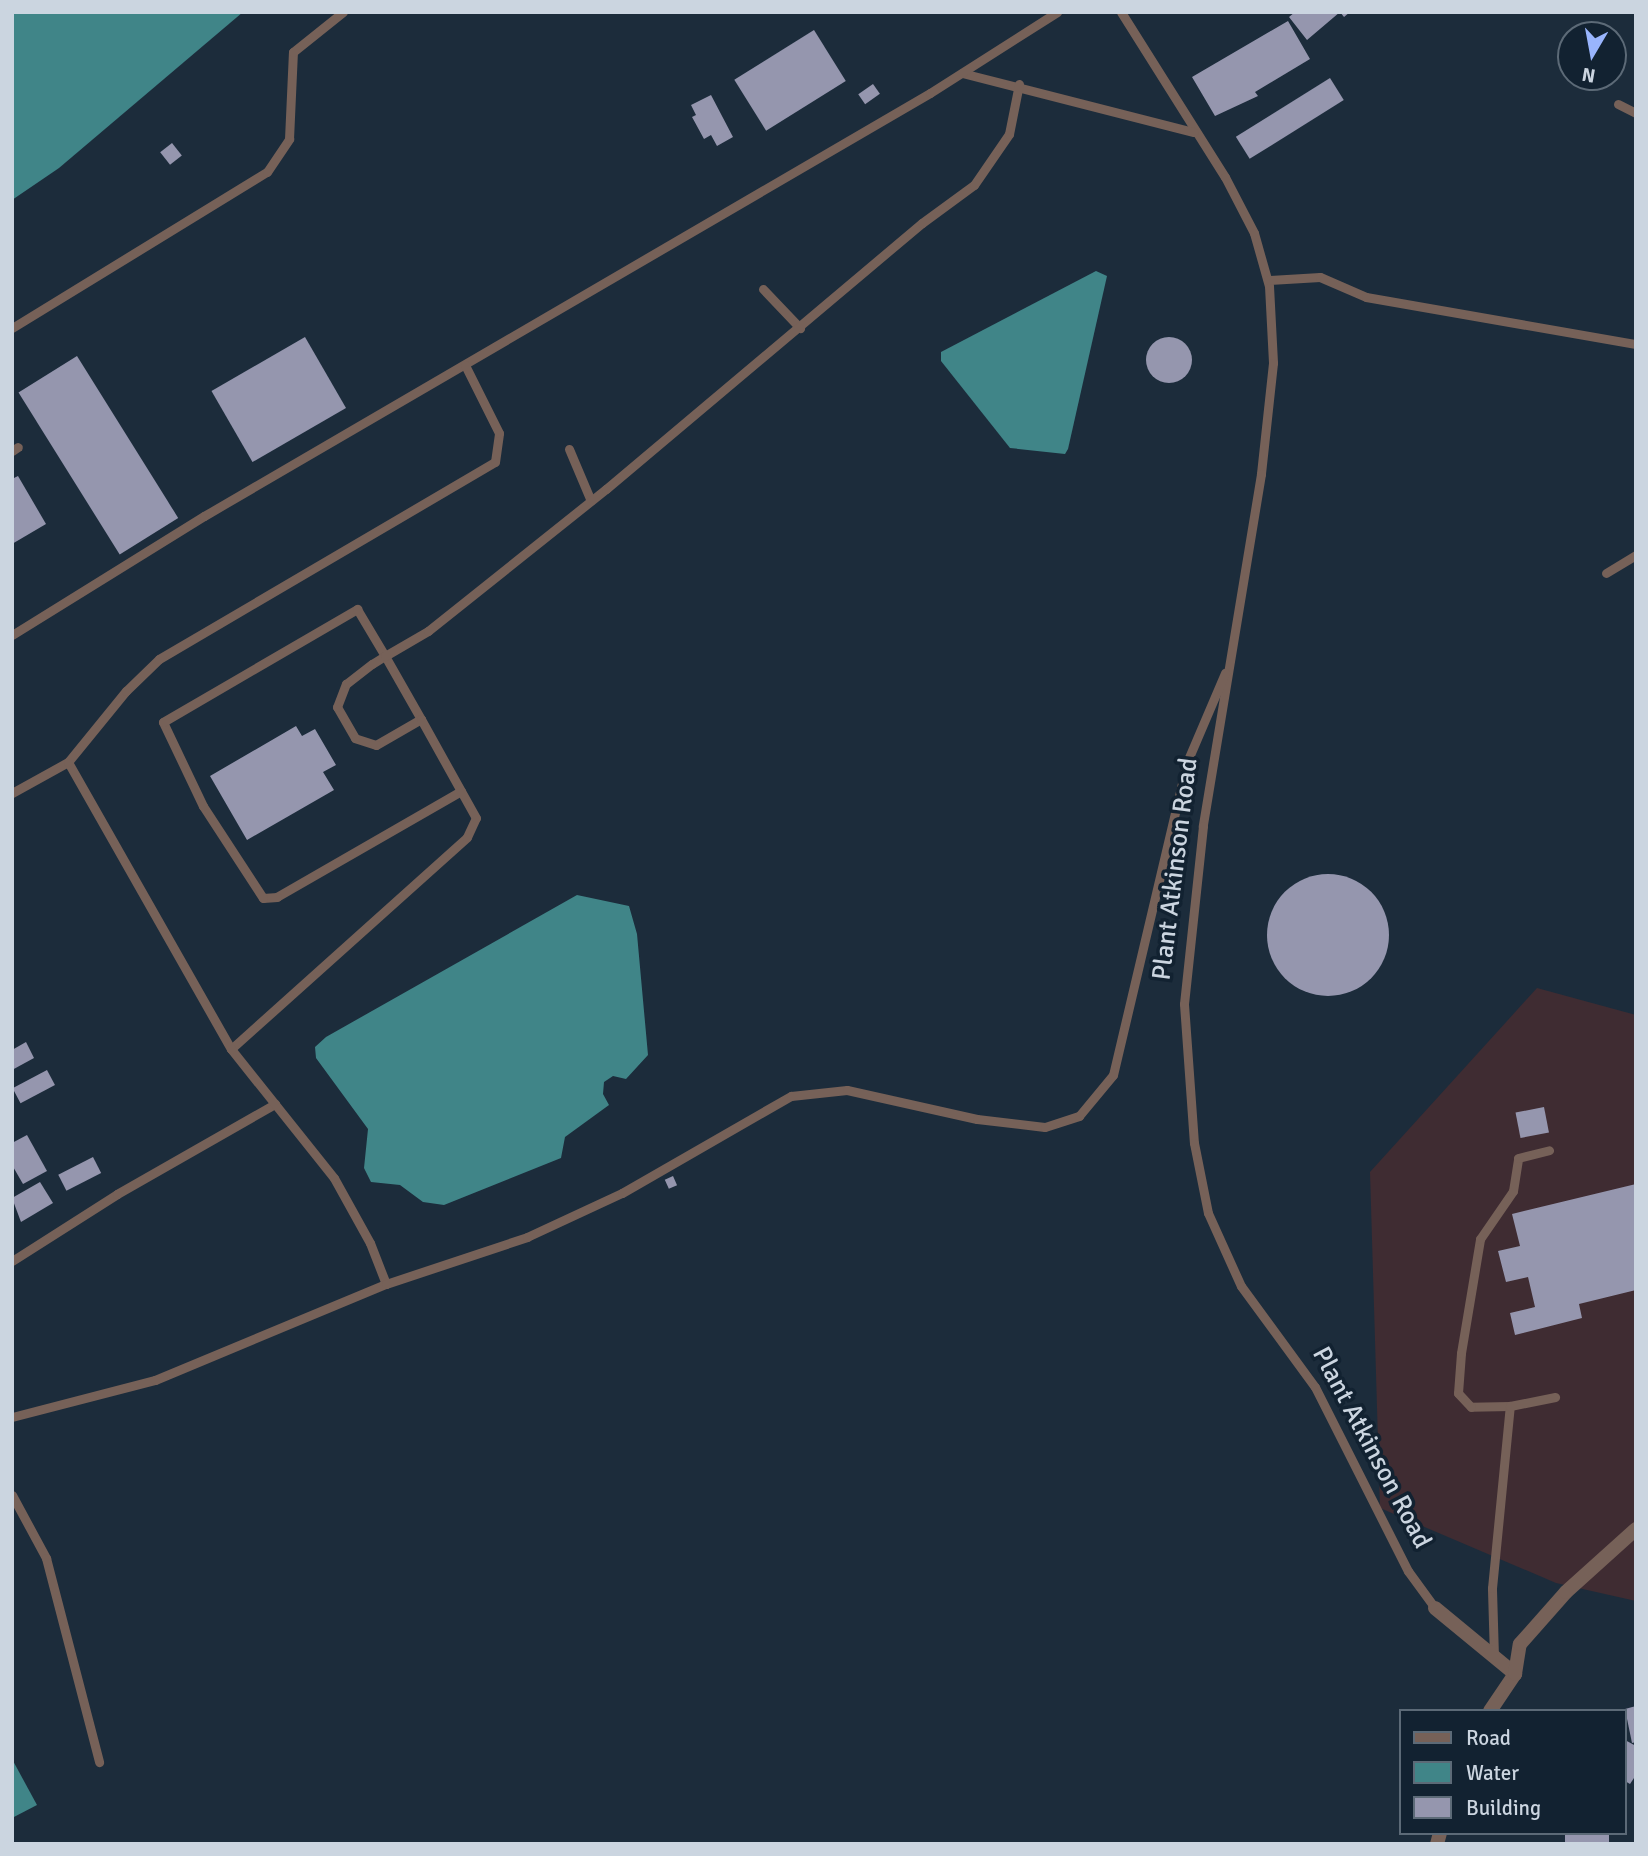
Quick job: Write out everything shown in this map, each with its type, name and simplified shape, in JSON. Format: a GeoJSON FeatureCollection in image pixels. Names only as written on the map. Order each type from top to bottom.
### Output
{"type":"FeatureCollection","features":[{"type":"Feature","properties":{"kind":"street"},"geometry":{"type":"LineString","coordinates":[[1491,1709],[1515,1674],[1520,1644],[1566,1592],[1636,1530]]}},
{"type":"Feature","properties":{"kind":"street","name":"Plant Atkinson Road"},"geometry":{"type":"LineString","coordinates":[[1435,1608],[1515,1674]]}},
{"type":"Feature","properties":{"kind":"lane"},"geometry":{"type":"LineString","coordinates":[[12,328],[267,172],[289,139],[293,52],[343,12]]}},
{"type":"Feature","properties":{"kind":"lane"},"geometry":{"type":"LineString","coordinates":[[12,635],[204,516],[962,73],[1056,12]]}},
{"type":"Feature","properties":{"kind":"lane","name":"Plant Atkinson Road"},"geometry":{"type":"LineString","coordinates":[[1121,12],[1225,177],[1254,233],[1268,280],[1273,363],[1261,474],[1203,826],[1184,1004],[1187,1093],[1208,1213],[1241,1286],[1315,1387],[1408,1571],[1435,1608]]}},
{"type":"Feature","properties":{"kind":"lane"},"geometry":{"type":"LineString","coordinates":[[962,73],[1019,84],[1194,131]]}},
{"type":"Feature","properties":{"kind":"lane"},"geometry":{"type":"LineString","coordinates":[[421,719],[376,745],[355,738],[337,707],[346,684],[385,656],[428,631],[591,501],[922,223],[974,185],[1009,134],[1019,84]]}},
{"type":"Feature","properties":{"kind":"lane"},"geometry":{"type":"LineString","coordinates":[[1618,104],[1636,113]]}},
{"type":"Feature","properties":{"kind":"lane"},"geometry":{"type":"LineString","coordinates":[[1268,280],[1320,277],[1366,297],[1636,344]]}},
{"type":"Feature","properties":{"kind":"lane"},"geometry":{"type":"LineString","coordinates":[[763,289],[800,328]]}},
{"type":"Feature","properties":{"kind":"lane"},"geometry":{"type":"LineString","coordinates":[[12,793],[68,762],[126,691],[159,659],[495,462],[499,433],[465,365]]}},
{"type":"Feature","properties":{"kind":"lane"},"geometry":{"type":"LineString","coordinates":[[569,449],[591,501]]}},
{"type":"Feature","properties":{"kind":"lane"},"geometry":{"type":"LineString","coordinates":[[1606,573],[1636,555]]}},
{"type":"Feature","properties":{"kind":"lane"},"geometry":{"type":"LineString","coordinates":[[231,1049],[467,837],[476,818],[461,791],[421,719],[357,609],[163,722],[203,806],[263,898],[276,897],[461,791]]}},
{"type":"Feature","properties":{"kind":"lane"},"geometry":{"type":"LineString","coordinates":[[12,1417],[155,1380],[386,1284],[527,1237],[622,1193],[791,1096],[847,1090],[977,1119],[1045,1127],[1079,1116],[1114,1074],[1187,762],[1230,661]]}},
{"type":"Feature","properties":{"kind":"lane"},"geometry":{"type":"LineString","coordinates":[[68,762],[231,1049],[334,1178],[370,1242],[386,1284]]}},
{"type":"Feature","properties":{"kind":"lane"},"geometry":{"type":"LineString","coordinates":[[12,1261],[117,1194],[275,1104]]}},
{"type":"Feature","properties":{"kind":"lane"},"geometry":{"type":"LineString","coordinates":[[1549,1150],[1518,1158],[1513,1191],[1480,1239],[1461,1353],[1458,1393],[1471,1408],[1510,1406],[1555,1397]]}},
{"type":"Feature","properties":{"kind":"lane"},"geometry":{"type":"LineString","coordinates":[[1494,1657],[1492,1588],[1510,1406]]}},
{"type":"Feature","properties":{"kind":"lane"},"geometry":{"type":"LineString","coordinates":[[12,1495],[47,1558],[99,1762]]}},
{"type":"Feature","properties":{"kind":"shaded area"},"geometry":{"type":"Polygon","coordinates":[[[1537,988],[1636,1015],[1636,1601],[1556,1583],[1380,1508],[1370,1172],[1537,988]]]}},
{"type":"Feature","properties":{"kind":"water"},"geometry":{"type":"Polygon","coordinates":[[[12,12],[243,12],[59,168],[12,200],[12,12]]]}},
{"type":"Feature","properties":{"kind":"water"},"geometry":{"type":"Polygon","coordinates":[[[1096,271],[1107,276],[1068,449],[1065,454],[1010,448],[941,361],[941,352],[1096,271]]]}},
{"type":"Feature","properties":{"kind":"water"},"geometry":{"type":"Polygon","coordinates":[[[577,895],[629,906],[637,934],[648,1055],[626,1079],[613,1076],[604,1082],[603,1094],[609,1105],[565,1137],[561,1158],[444,1205],[423,1202],[400,1185],[371,1182],[364,1168],[368,1129],[316,1058],[315,1047],[326,1037],[577,895]]]}},
{"type":"Feature","properties":{"kind":"water"},"geometry":{"type":"Polygon","coordinates":[[[12,1759],[37,1805],[12,1818],[12,1759]]]}},
{"type":"Feature","properties":{"kind":"building"},"geometry":{"type":"Polygon","coordinates":[[[1295,12],[1340,12],[1307,40],[1289,17],[1295,12]]]}},
{"type":"Feature","properties":{"kind":"building"},"geometry":{"type":"Polygon","coordinates":[[[1288,21],[1310,59],[1255,92],[1258,96],[1215,116],[1192,77],[1288,21]]]}},
{"type":"Feature","properties":{"kind":"building"},"geometry":{"type":"Polygon","coordinates":[[[814,30],[846,81],[766,131],[734,80],[814,30]]]}},
{"type":"Feature","properties":{"kind":"building"},"geometry":{"type":"Polygon","coordinates":[[[1330,78],[1344,100],[1250,159],[1236,137],[1330,78]]]}},
{"type":"Feature","properties":{"kind":"building"},"geometry":{"type":"Polygon","coordinates":[[[873,84],[880,94],[865,104],[858,94],[873,84]]]}},
{"type":"Feature","properties":{"kind":"building"},"geometry":{"type":"Polygon","coordinates":[[[711,95],[733,137],[717,146],[711,135],[704,139],[692,117],[696,115],[691,105],[711,95]]]}},
{"type":"Feature","properties":{"kind":"building"},"geometry":{"type":"Polygon","coordinates":[[[172,143],[182,156],[170,165],[160,152],[172,143]]]}},
{"type":"Feature","properties":{"kind":"building"},"geometry":{"type":"Polygon","coordinates":[[[305,337],[346,408],[252,462],[211,391],[305,337]]]}},
{"type":"Feature","properties":{"kind":"building"},"geometry":{"type":"Polygon","coordinates":[[[1169,337],[1185,344],[1192,360],[1185,376],[1169,383],[1153,376],[1146,360],[1153,344],[1169,337]]]}},
{"type":"Feature","properties":{"kind":"building"},"geometry":{"type":"Polygon","coordinates":[[[77,356],[178,518],[120,555],[18,393],[77,356]]]}},
{"type":"Feature","properties":{"kind":"building"},"geometry":{"type":"Polygon","coordinates":[[[18,476],[46,524],[12,544],[12,479],[18,476]]]}},
{"type":"Feature","properties":{"kind":"building"},"geometry":{"type":"Polygon","coordinates":[[[296,726],[302,736],[315,729],[336,765],[323,772],[334,790],[247,840],[210,776],[296,726]]]}},
{"type":"Feature","properties":{"kind":"building"},"geometry":{"type":"Polygon","coordinates":[[[1328,874],[1351,879],[1371,892],[1384,912],[1389,935],[1384,958],[1371,978],[1351,991],[1328,996],[1305,991],[1285,978],[1272,958],[1267,935],[1272,912],[1285,892],[1305,879],[1328,874]]]}},
{"type":"Feature","properties":{"kind":"building"},"geometry":{"type":"Polygon","coordinates":[[[26,1042],[34,1058],[12,1070],[12,1050],[26,1042]]]}},
{"type":"Feature","properties":{"kind":"building"},"geometry":{"type":"Polygon","coordinates":[[[47,1070],[55,1085],[21,1103],[13,1088],[47,1070]]]}},
{"type":"Feature","properties":{"kind":"building"},"geometry":{"type":"Polygon","coordinates":[[[1544,1107],[1549,1133],[1520,1138],[1516,1113],[1544,1107]]]}},
{"type":"Feature","properties":{"kind":"building"},"geometry":{"type":"Polygon","coordinates":[[[27,1135],[47,1171],[23,1184],[12,1165],[12,1143],[27,1135]]]}},
{"type":"Feature","properties":{"kind":"building"},"geometry":{"type":"Polygon","coordinates":[[[93,1157],[101,1173],[66,1191],[58,1175],[93,1157]]]}},
{"type":"Feature","properties":{"kind":"building"},"geometry":{"type":"Polygon","coordinates":[[[673,1176],[677,1185],[669,1189],[665,1180],[673,1176]]]}},
{"type":"Feature","properties":{"kind":"building"},"geometry":{"type":"Polygon","coordinates":[[[40,1182],[53,1203],[21,1222],[12,1198],[40,1182]]]}},
{"type":"Feature","properties":{"kind":"building"},"geometry":{"type":"Polygon","coordinates":[[[1636,1184],[1636,1290],[1579,1304],[1582,1318],[1515,1335],[1510,1313],[1535,1307],[1528,1277],[1506,1282],[1498,1251],[1520,1246],[1512,1214],[1636,1184]]]}},
{"type":"Feature","properties":{"kind":"building"},"geometry":{"type":"Polygon","coordinates":[[[1636,1706],[1636,1742],[1632,1743],[1625,1709],[1636,1706]]]}},
{"type":"Feature","properties":{"kind":"building"},"geometry":{"type":"Polygon","coordinates":[[[1627,1741],[1636,1746],[1636,1775],[1630,1784],[1627,1782],[1627,1741]]]}},
{"type":"Feature","properties":{"kind":"building"},"geometry":{"type":"Polygon","coordinates":[[[1565,1835],[1609,1835],[1609,1844],[1565,1844],[1565,1835]]]}}]}
